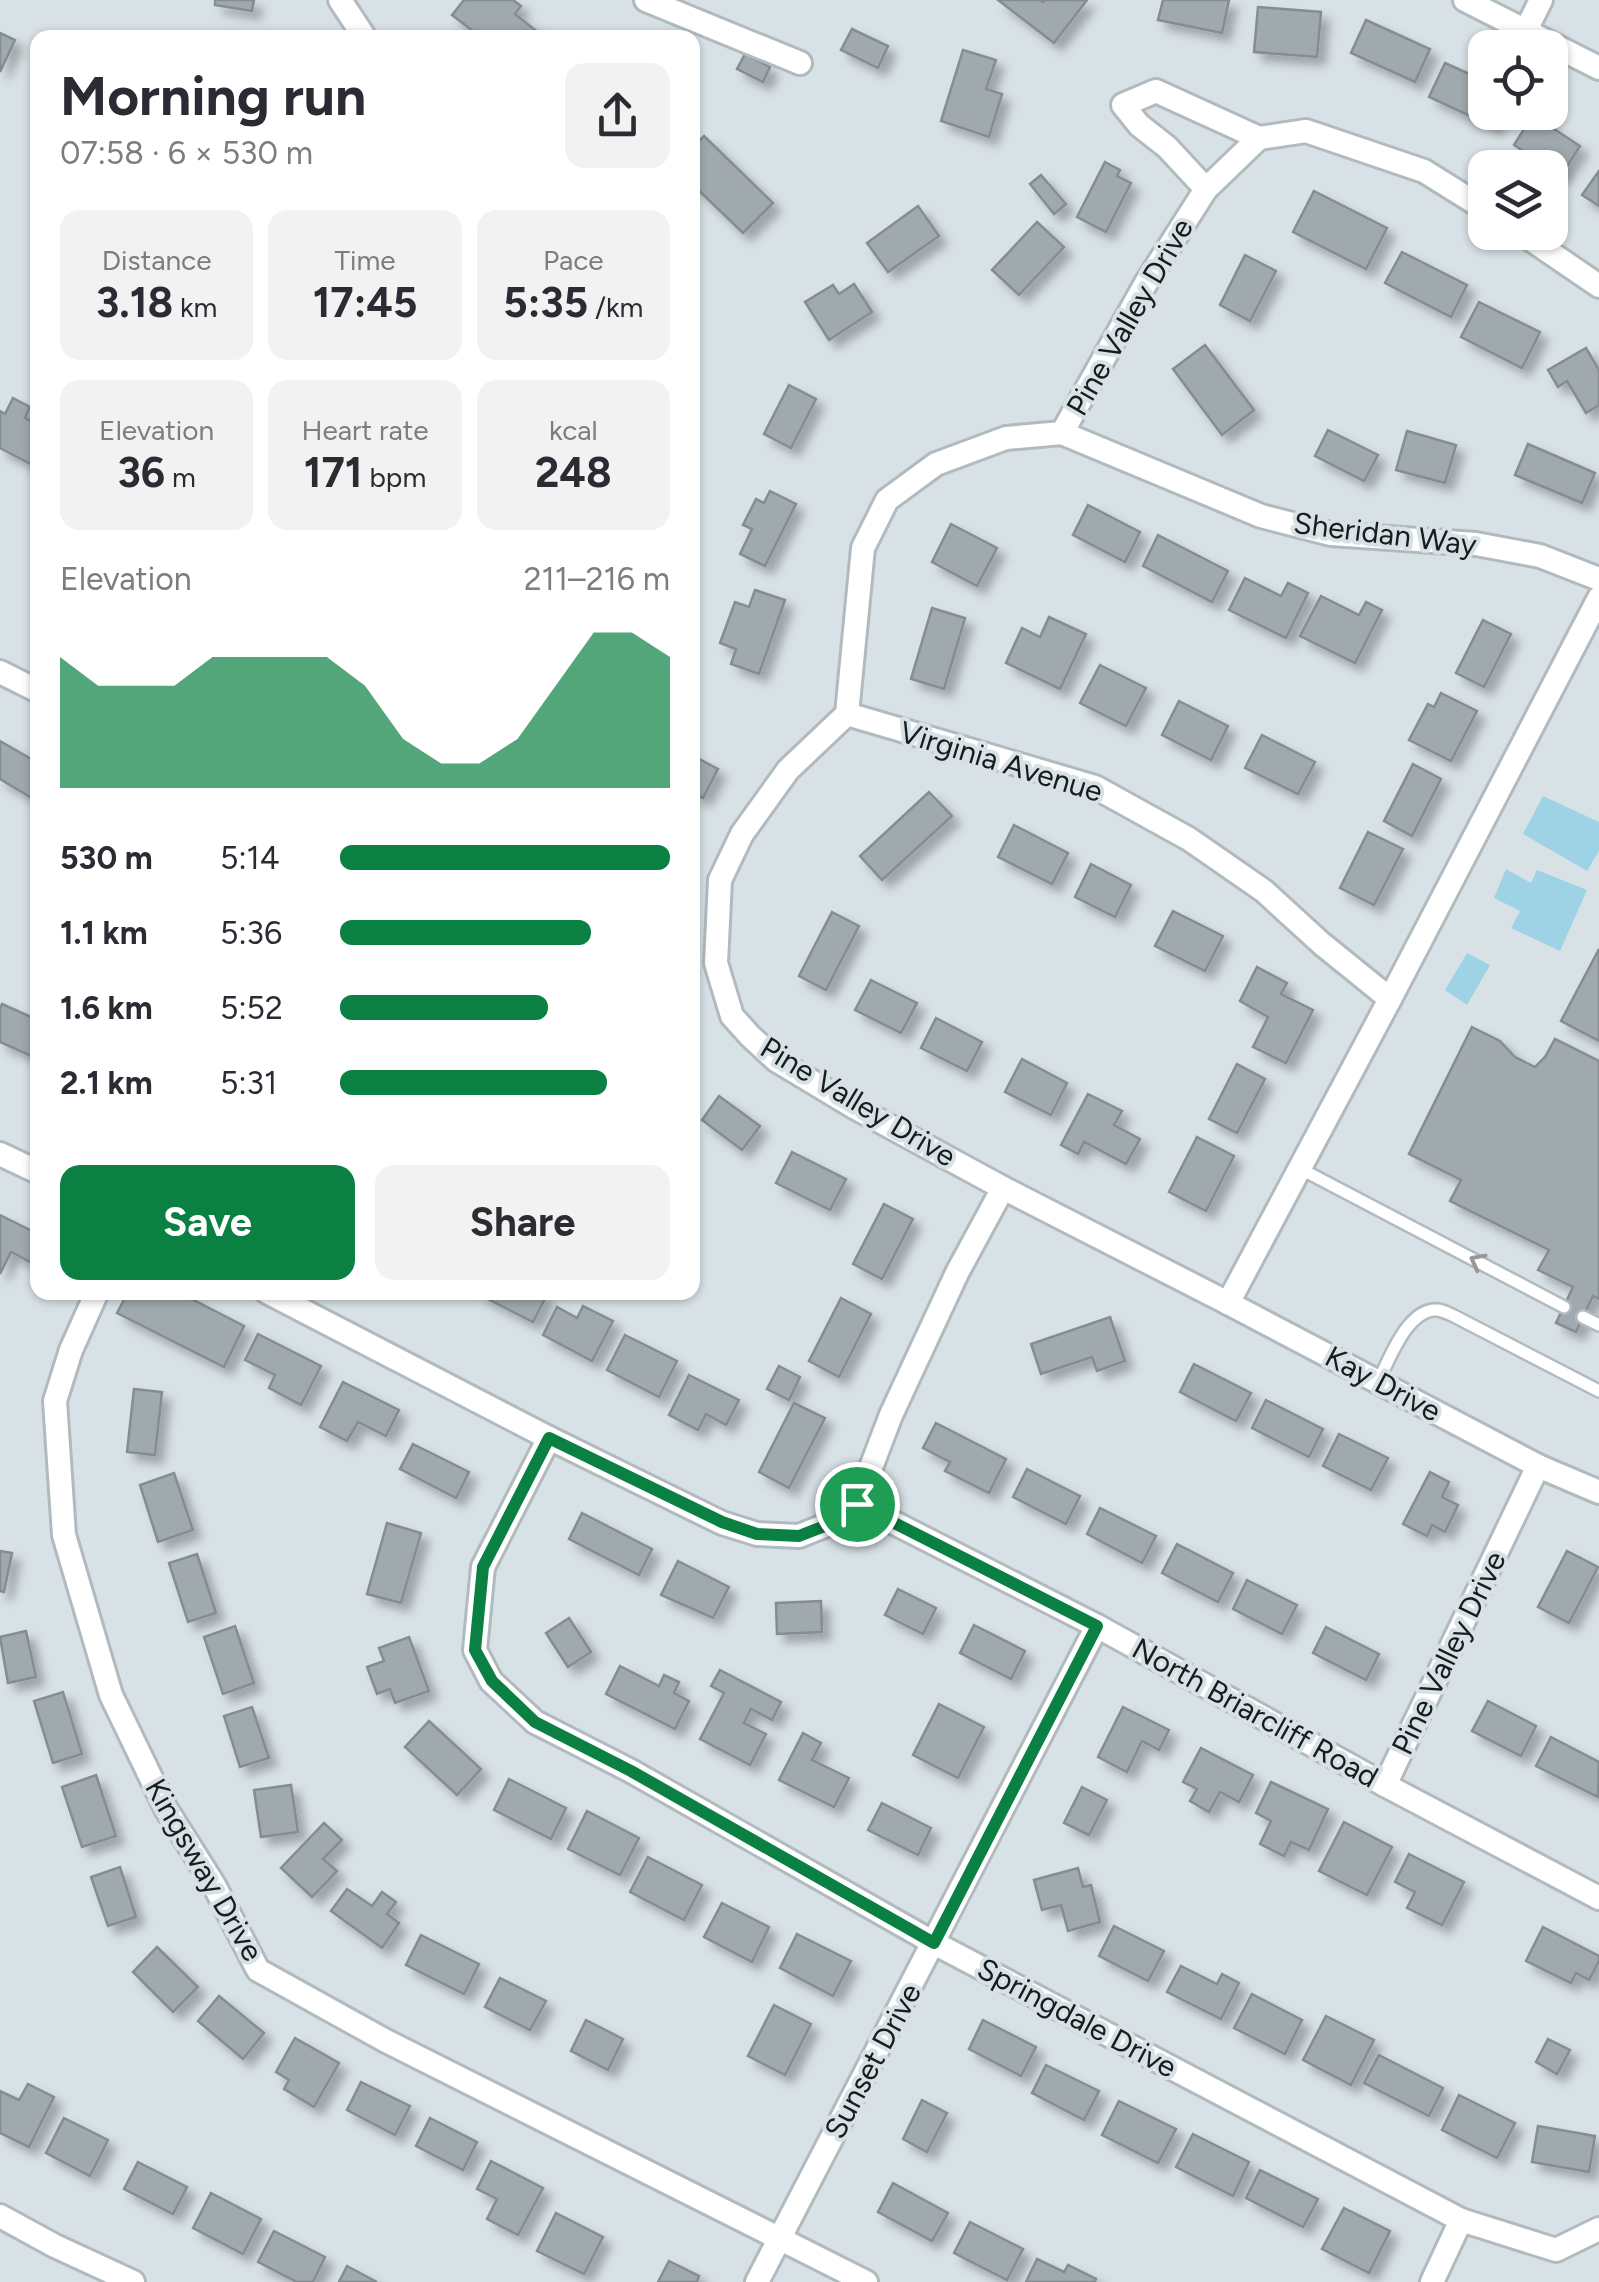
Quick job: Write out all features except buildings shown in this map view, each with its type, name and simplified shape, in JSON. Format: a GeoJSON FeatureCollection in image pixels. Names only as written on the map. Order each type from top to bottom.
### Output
{"type":"FeatureCollection","features":[{"type":"Feature","properties":{"kind":"street"},"geometry":{"type":"LineString","coordinates":[[340,0],[359,30]]}},
{"type":"Feature","properties":{"kind":"street"},"geometry":{"type":"LineString","coordinates":[[646,0],[800,63]]}},
{"type":"Feature","properties":{"kind":"street"},"geometry":{"type":"LineString","coordinates":[[1465,0],[1521,30]]}},
{"type":"Feature","properties":{"kind":"street"},"geometry":{"type":"LineString","coordinates":[[1526,30],[1541,0]]}},
{"type":"Feature","properties":{"kind":"street"},"geometry":{"type":"LineString","coordinates":[[1568,53],[1599,68]]}},
{"type":"Feature","properties":{"kind":"street"},"geometry":{"type":"LineString","coordinates":[[1206,189],[1123,105],[1156,91],[1258,138],[1306,131],[1424,170],[1468,198]]}},
{"type":"Feature","properties":{"kind":"street","name":"Pine Valley Drive"},"geometry":{"type":"LineString","coordinates":[[1228,1302],[1003,1188],[776,1060],[732,1016],[704,965],[720,880],[742,834],[788,770],[846,714],[863,548],[887,500],[936,464],[1006,438],[1062,433],[1146,283],[1206,189],[1258,138]]}},
{"type":"Feature","properties":{"kind":"street"},"geometry":{"type":"LineString","coordinates":[[1546,250],[1599,286]]}},
{"type":"Feature","properties":{"kind":"street","name":"Sheridan Way"},"geometry":{"type":"LineString","coordinates":[[1062,433],[1260,516],[1330,534],[1476,544],[1540,556],[1599,579]]}},
{"type":"Feature","properties":{"kind":"street"},"geometry":{"type":"LineString","coordinates":[[1228,1302],[1599,598]]}},
{"type":"Feature","properties":{"kind":"street"},"geometry":{"type":"LineString","coordinates":[[0,672],[30,687]]}},
{"type":"Feature","properties":{"kind":"street","name":"Virginia Avenue"},"geometry":{"type":"LineString","coordinates":[[846,714],[1095,787],[1189,839],[1264,891],[1390,1000]]}},
{"type":"Feature","properties":{"kind":"street"},"geometry":{"type":"LineString","coordinates":[[0,1154],[30,1168]]}},
{"type":"Feature","properties":{"kind":"street"},"geometry":{"type":"LineString","coordinates":[[282,1300],[549,1438],[722,1522],[757,1534],[799,1536],[830,1524],[857,1504],[891,1415],[957,1272],[1003,1188]]}},
{"type":"Feature","properties":{"kind":"street","name":"Kingsway Drive"},"geometry":{"type":"LineString","coordinates":[[93,1300],[54,1401],[64,1535],[111,1695],[166,1809],[214,1885],[258,1970],[386,2041],[866,2282]]}},
{"type":"Feature","properties":{"kind":"street","name":"Kay Drive"},"geometry":{"type":"LineString","coordinates":[[1228,1302],[1538,1466]]}},
{"type":"Feature","properties":{"kind":"street","name":"Springdale Drive"},"geometry":{"type":"LineString","coordinates":[[549,1438],[483,1567],[475,1650],[492,1681],[535,1722],[631,1771],[934,1943],[1461,2220],[1556,2250],[1599,2229]]}},
{"type":"Feature","properties":{"kind":"street"},"geometry":{"type":"LineString","coordinates":[[1538,1466],[1599,1492]]}},
{"type":"Feature","properties":{"kind":"street","name":"Pine Valley Drive"},"geometry":{"type":"LineString","coordinates":[[1385,1785],[1538,1466]]}},
{"type":"Feature","properties":{"kind":"street","name":"North Briarcliff Road"},"geometry":{"type":"LineString","coordinates":[[857,1504],[1097,1626],[1599,1898]]}},
{"type":"Feature","properties":{"kind":"street","name":"Sunset Drive"},"geometry":{"type":"LineString","coordinates":[[757,2282],[1097,1626]]}},
{"type":"Feature","properties":{"kind":"street"},"geometry":{"type":"LineString","coordinates":[[0,2216],[133,2282]]}},
{"type":"Feature","properties":{"kind":"street"},"geometry":{"type":"LineString","coordinates":[[1432,2282],[1461,2220]]}},
{"type":"Feature","properties":{"kind":"lane"},"geometry":{"type":"LineString","coordinates":[[1300,1168],[1564,1306]]}},
{"type":"Feature","properties":{"kind":"lane"},"geometry":{"type":"LineString","coordinates":[[1378,1382],[1406,1328],[1420,1314],[1438,1310],[1599,1392]]}},
{"type":"Feature","properties":{"kind":"lane"},"geometry":{"type":"LineString","coordinates":[[1583,1317],[1599,1325]]}},
{"type":"Feature","properties":{"kind":"shaded area"},"geometry":{"type":"Polygon","coordinates":[[[1543,796],[1599,822],[1599,851],[1587,871],[1523,834],[1543,796]]]}},
{"type":"Feature","properties":{"kind":"shaded area"},"geometry":{"type":"Polygon","coordinates":[[[1506,869],[1531,883],[1537,870],[1587,890],[1560,951],[1511,928],[1520,911],[1494,898],[1506,869]]]}},
{"type":"Feature","properties":{"kind":"shaded area"},"geometry":{"type":"Polygon","coordinates":[[[1467,953],[1490,965],[1467,1005],[1445,990],[1467,953]]]}},
{"type":"Feature","properties":{"kind":"route"},"geometry":{"type":"LineString","coordinates":[[549,1438],[722,1522],[757,1534],[799,1536],[830,1524],[857,1504],[1097,1626],[934,1943],[631,1771],[535,1722],[492,1681],[475,1650],[483,1567],[549,1438]]}}]}
